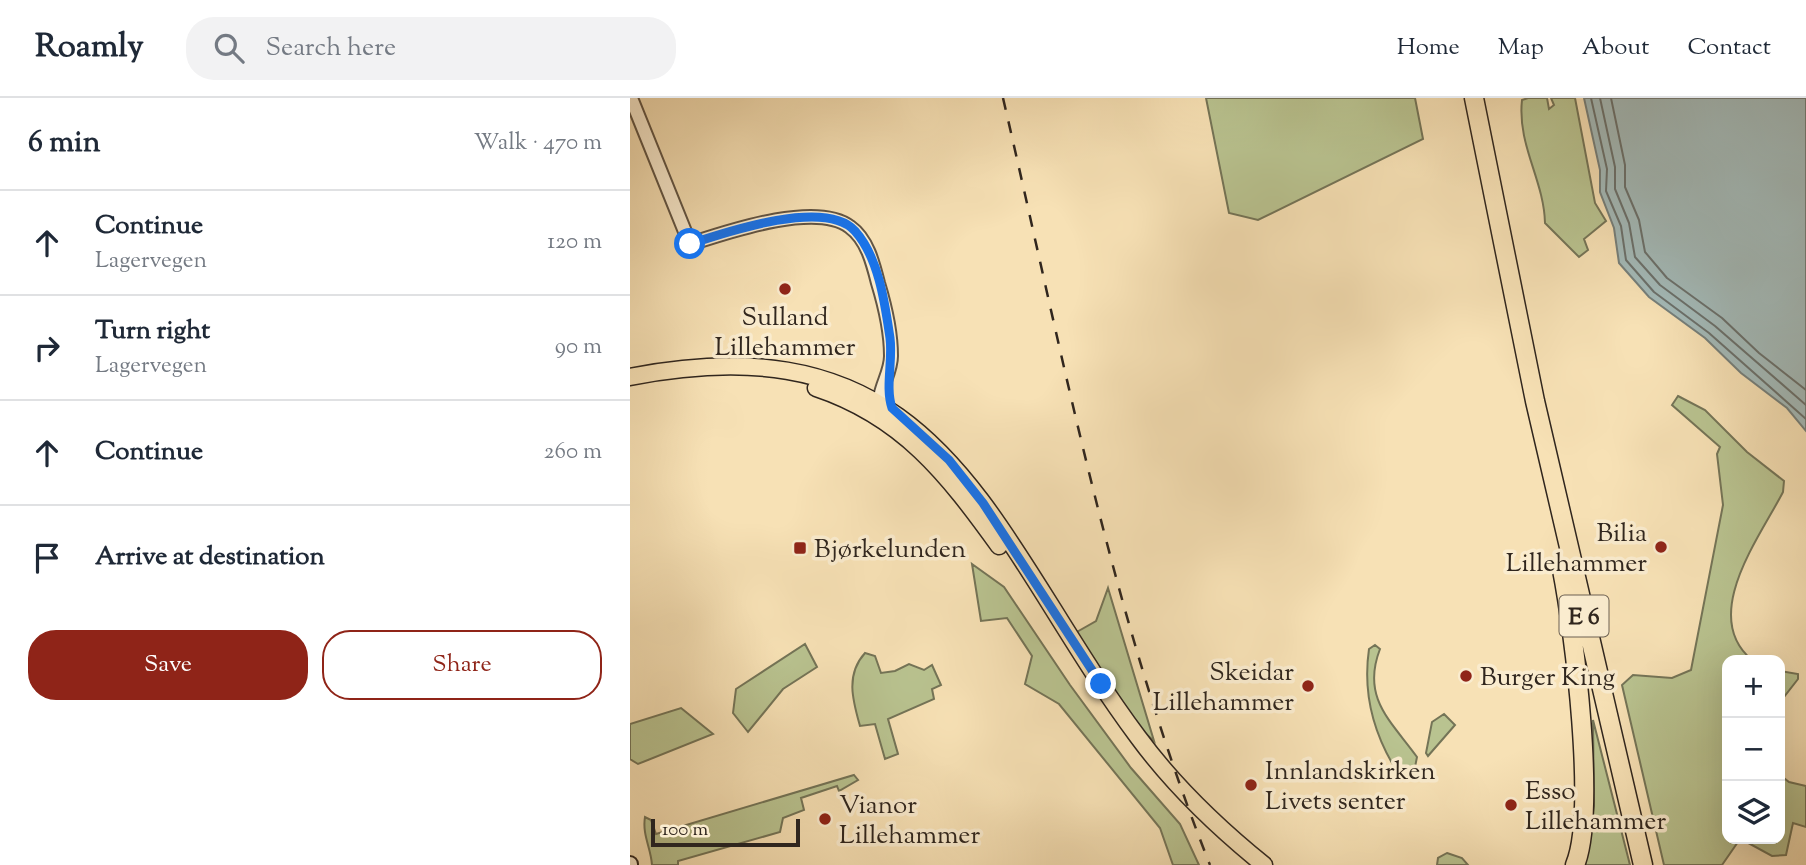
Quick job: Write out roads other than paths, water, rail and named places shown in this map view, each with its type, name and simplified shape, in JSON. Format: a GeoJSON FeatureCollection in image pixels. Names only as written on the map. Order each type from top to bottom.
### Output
{"type":"FeatureCollection","features":[{"type":"Feature","properties":{"kind":"highway","name":"E 6"},"geometry":{"type":"LineString","coordinates":[[1474,98],[1528,367],[1643,865]]}},
{"type":"Feature","properties":{"kind":"highway"},"geometry":{"type":"LineString","coordinates":[[1528,367],[1530,408],[1571,625],[1584,788],[1584,823],[1575,865]]}},
{"type":"Feature","properties":{"kind":"main road"},"geometry":{"type":"LineString","coordinates":[[750,369],[826,391],[890,416],[949,460],[983,503],[1119,711],[1159,764],[1209,818],[1264,865]]}},
{"type":"Feature","properties":{"kind":"main road"},"geometry":{"type":"LineString","coordinates":[[630,377],[750,369],[820,379],[875,400],[955,486],[1004,552],[1112,716],[1152,769],[1203,824],[1250,865]]}},
{"type":"Feature","properties":{"kind":"main road"},"geometry":{"type":"LineString","coordinates":[[630,388],[712,370]]}},
{"type":"Feature","properties":{"kind":"street"},"geometry":{"type":"LineString","coordinates":[[631,98],[690,244],[723,233],[813,216],[848,225],[856,232],[871,257],[887,322],[891,364],[890,416]]}},
{"type":"Feature","properties":{"kind":"street"},"geometry":{"type":"LineString","coordinates":[[875,400],[891,364]]}},
{"type":"Feature","properties":{"kind":"water"},"geometry":{"type":"Polygon","coordinates":[[[1584,98],[1806,98],[1806,431],[1787,408],[1741,373],[1705,338],[1649,297],[1619,263],[1614,228],[1600,192],[1600,170],[1584,98]]]}},
{"type":"Feature","properties":{"kind":"railway"},"geometry":{"type":"LineString","coordinates":[[1003,98],[1069,389],[1117,582],[1175,772],[1210,865]]}},
{"type":"Feature","properties":{"kind":"place","name":"Sulland Lillehammer"},"geometry":{"type":"Point","coordinates":[785,289]}},
{"type":"Feature","properties":{"kind":"place","name":"Bilia Lillehammer"},"geometry":{"type":"Point","coordinates":[1661,547]}},
{"type":"Feature","properties":{"kind":"place","name":"Bjørkelunden"},"geometry":{"type":"Point","coordinates":[800,548]}},
{"type":"Feature","properties":{"kind":"place","name":"Burger King"},"geometry":{"type":"Point","coordinates":[1466,676]}},
{"type":"Feature","properties":{"kind":"place","name":"Skeidar Lillehammer"},"geometry":{"type":"Point","coordinates":[1308,686]}},
{"type":"Feature","properties":{"kind":"place","name":"Innlandskirken Livets senter"},"geometry":{"type":"Point","coordinates":[1251,785]}},
{"type":"Feature","properties":{"kind":"place","name":"Esso Lillehammer"},"geometry":{"type":"Point","coordinates":[1511,805]}},
{"type":"Feature","properties":{"kind":"place","name":"Vianor Lillehammer"},"geometry":{"type":"Point","coordinates":[825,819]}}]}
